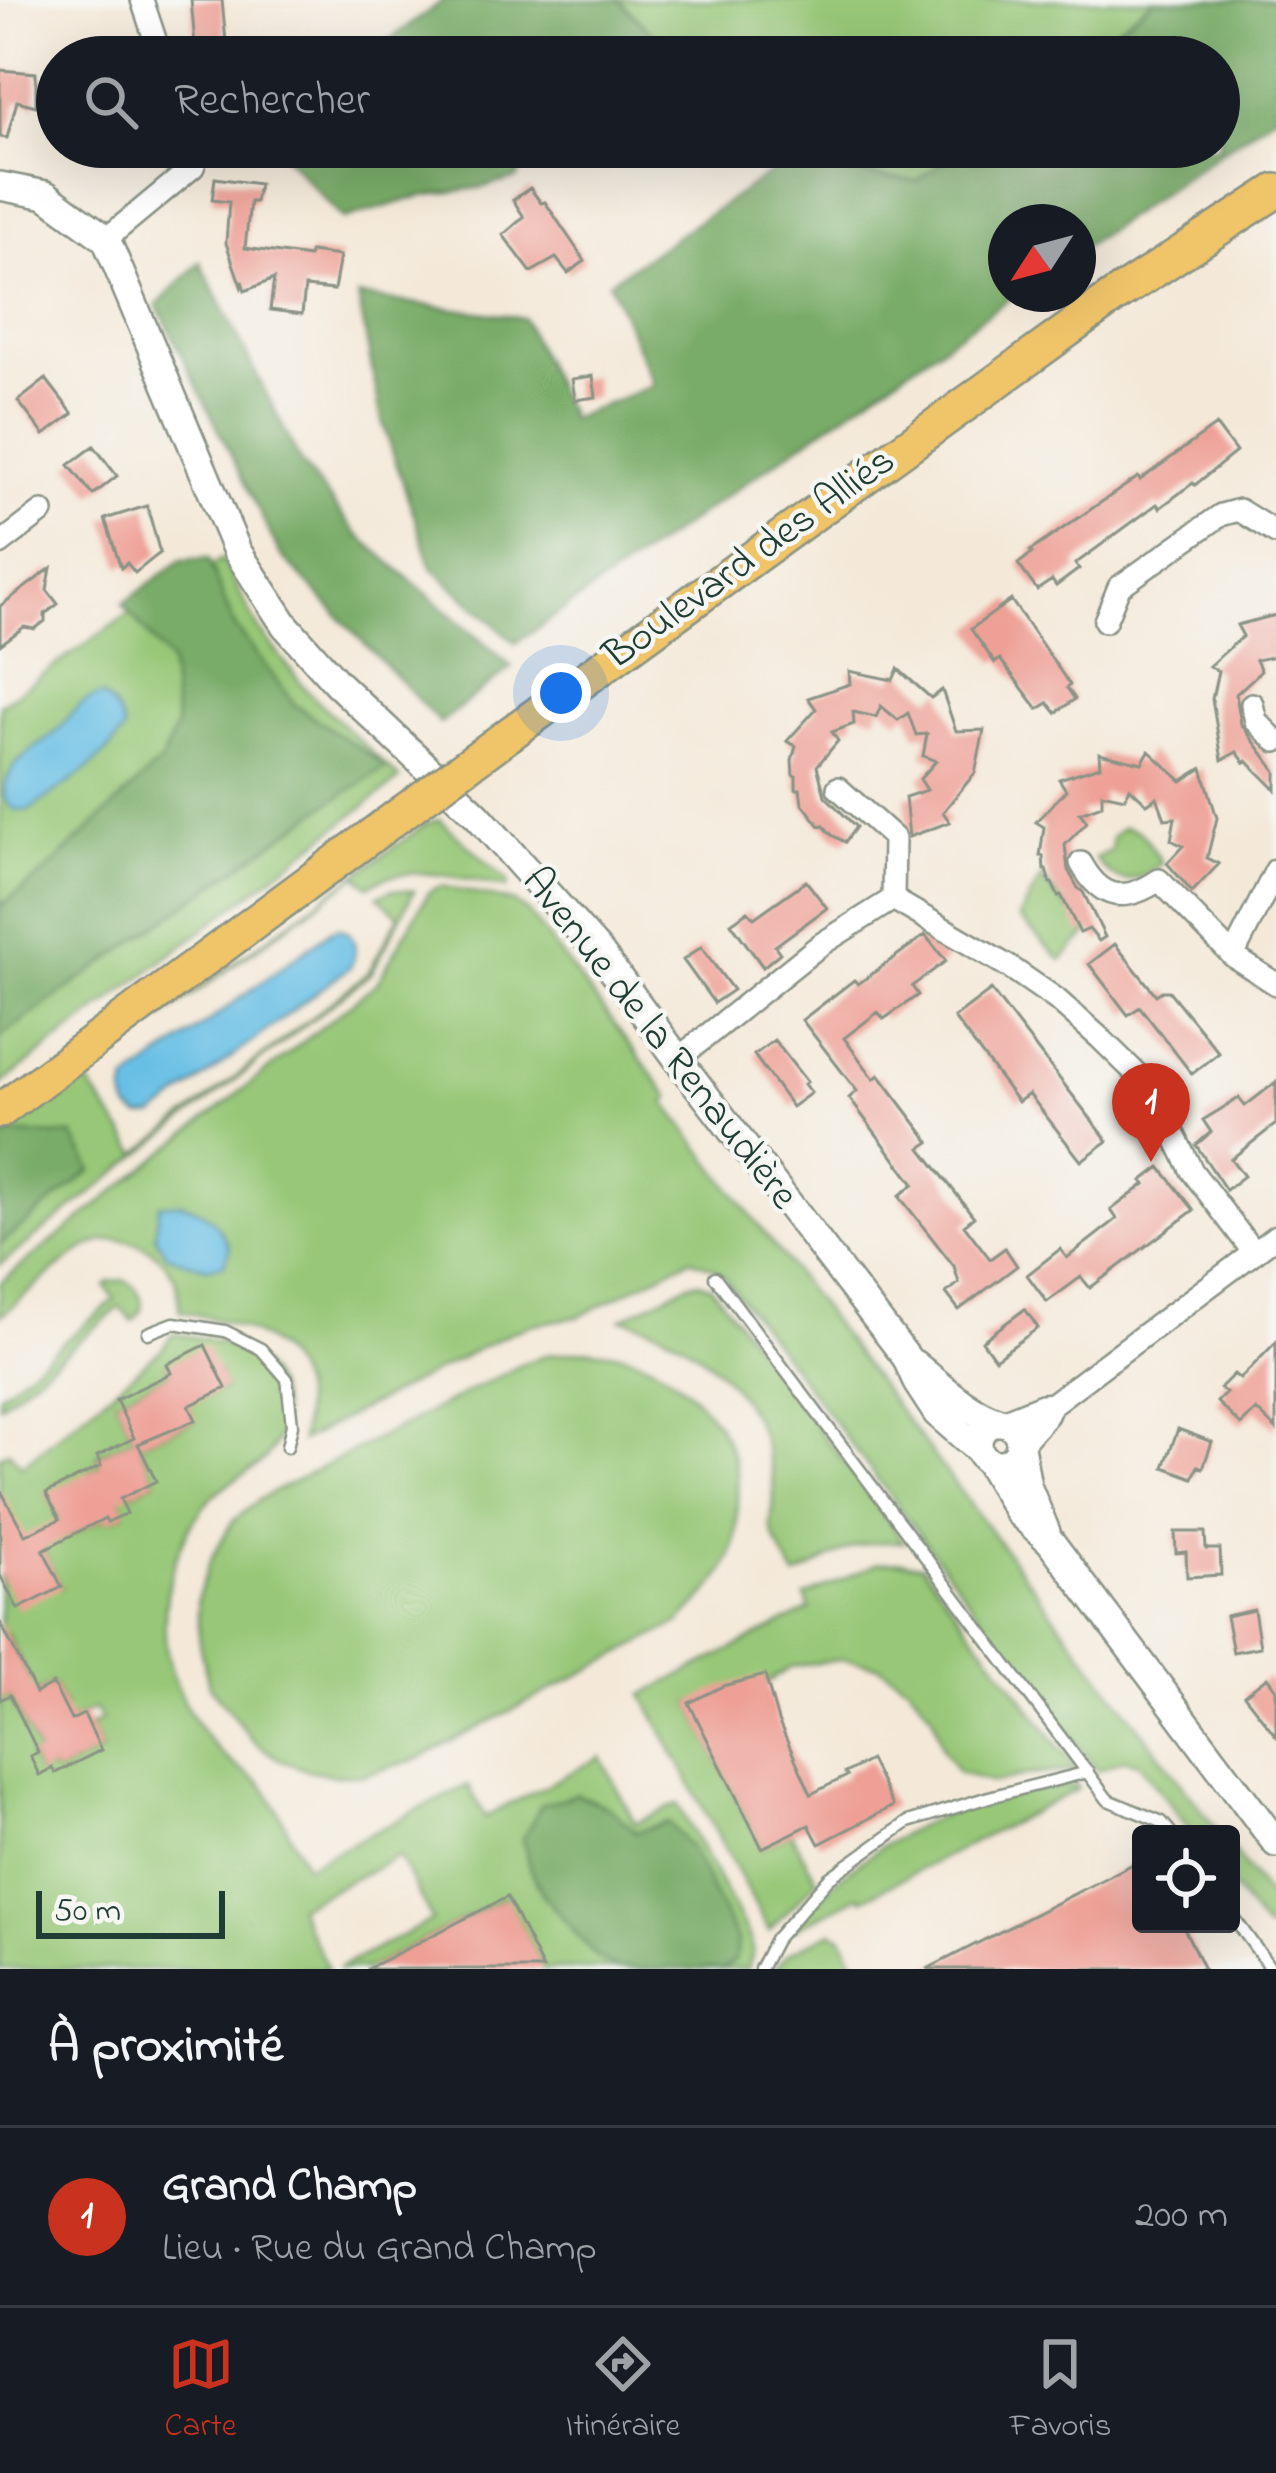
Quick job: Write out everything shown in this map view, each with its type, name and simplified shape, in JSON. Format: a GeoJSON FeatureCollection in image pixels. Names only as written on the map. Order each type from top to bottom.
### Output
{"type":"FeatureCollection","features":[{"type":"Feature","properties":{"kind":"main road","name":"Boulevard des Alliés"},"geometry":{"type":"LineString","coordinates":[[0,1111],[810,514],[1112,298],[1276,191]]}},
{"type":"Feature","properties":{"kind":"street"},"geometry":{"type":"LineString","coordinates":[[142,0],[153,36]]}},
{"type":"Feature","properties":{"kind":"street"},"geometry":{"type":"LineString","coordinates":[[0,186],[46,195],[106,239],[180,168]]}},
{"type":"Feature","properties":{"kind":"street","name":"Avenue de la Renaudière"},"geometry":{"type":"LineString","coordinates":[[106,239],[237,551],[286,625],[337,683],[477,815],[601,954],[906,1358],[926,1399],[983,1456],[1019,1513],[1050,1541],[1276,1843]]}},
{"type":"Feature","properties":{"kind":"street"},"geometry":{"type":"LineString","coordinates":[[1105,621],[1119,587],[1221,515],[1239,510],[1276,533]]}},
{"type":"Feature","properties":{"kind":"street"},"geometry":{"type":"LineString","coordinates":[[0,544],[42,512]]}},
{"type":"Feature","properties":{"kind":"street"},"geometry":{"type":"LineString","coordinates":[[1252,704],[1256,721],[1276,741]]}},
{"type":"Feature","properties":{"kind":"street"},"geometry":{"type":"LineString","coordinates":[[838,788],[894,838],[892,899]]}},
{"type":"Feature","properties":{"kind":"street"},"geometry":{"type":"LineString","coordinates":[[1081,862],[1090,879],[1113,894],[1138,894],[1159,880],[1233,956],[1276,984]]}},
{"type":"Feature","properties":{"kind":"street"},"geometry":{"type":"LineString","coordinates":[[1233,956],[1276,870]]}},
{"type":"Feature","properties":{"kind":"street"},"geometry":{"type":"LineString","coordinates":[[679,1058],[820,945],[892,899]]}},
{"type":"Feature","properties":{"kind":"street"},"geometry":{"type":"LineString","coordinates":[[892,899],[1056,998],[1100,1038],[1150,1087],[1192,1171],[1254,1253]]}},
{"type":"Feature","properties":{"kind":"street"},"geometry":{"type":"LineString","coordinates":[[1052,1405],[981,1430],[977,1444],[983,1456],[1001,1464],[1014,1458],[1052,1405],[1276,1236]]}},
{"type":"Feature","properties":{"kind":"street","name":"Avenue de la Renaudière"},"geometry":{"type":"LineString","coordinates":[[906,1358],[962,1402],[1017,1432],[1027,1486],[1050,1541]]}},
{"type":"Feature","properties":{"kind":"lane"},"geometry":{"type":"LineString","coordinates":[[715,1277],[1108,1800],[1164,1825]]}},
{"type":"Feature","properties":{"kind":"lane"},"geometry":{"type":"LineString","coordinates":[[148,1334],[174,1323],[225,1331],[262,1348],[287,1378],[292,1425],[287,1447]]}},
{"type":"Feature","properties":{"kind":"lane"},"geometry":{"type":"LineString","coordinates":[[760,1969],[776,1940],[829,1878],[908,1822],[1088,1772]]}},
{"type":"Feature","properties":{"kind":"lane"},"geometry":{"type":"LineString","coordinates":[[1240,1926],[1271,1969]]}},
{"type":"Feature","properties":{"kind":"green space"},"geometry":{"type":"Polygon","coordinates":[[[444,0],[619,0],[655,36],[395,36],[444,0]]]}},
{"type":"Feature","properties":{"kind":"green space"},"geometry":{"type":"Polygon","coordinates":[[[619,0],[1154,0],[1107,36],[655,36],[619,0]]]}},
{"type":"Feature","properties":{"kind":"green space"},"geometry":{"type":"Polygon","coordinates":[[[1154,0],[1276,0],[1276,114],[1240,139],[1240,36],[1107,36],[1154,0]]]}},
{"type":"Feature","properties":{"kind":"green space"},"geometry":{"type":"Polygon","coordinates":[[[296,168],[521,168],[517,178],[422,196],[343,219],[296,168]]]}},
{"type":"Feature","properties":{"kind":"green space"},"geometry":{"type":"Polygon","coordinates":[[[778,168],[918,181],[935,168],[1198,168],[1096,239],[1096,204],[988,204],[990,312],[516,643],[432,568],[382,421],[358,296],[523,318],[570,419],[654,385],[609,282],[778,168]]]}},
{"type":"Feature","properties":{"kind":"green space"},"geometry":{"type":"Polygon","coordinates":[[[808,168],[935,168],[918,181],[808,168]]]}},
{"type":"Feature","properties":{"kind":"green space"},"geometry":{"type":"Polygon","coordinates":[[[200,262],[301,463],[357,534],[512,667],[440,723],[280,554],[157,305],[200,262]]]}},
{"type":"Feature","properties":{"kind":"green space"},"geometry":{"type":"Polygon","coordinates":[[[208,558],[234,625],[295,705],[387,767],[329,803],[0,1037],[0,906],[44,873],[161,761],[176,727],[170,662],[123,604],[181,560],[208,558]]]}},
{"type":"Feature","properties":{"kind":"green space"},"geometry":{"type":"Polygon","coordinates":[[[222,559],[258,628],[308,692],[400,779],[0,1085],[0,705],[123,618],[222,559]]]}},
{"type":"Feature","properties":{"kind":"green space"},"geometry":{"type":"Polygon","coordinates":[[[440,820],[508,881],[507,888],[417,873],[399,874],[369,886],[357,875],[83,1075],[138,1154],[368,973],[399,916],[378,896],[392,890],[414,891],[372,972],[0,1265],[0,1133],[427,823],[440,820]]]}},
{"type":"Feature","properties":{"kind":"green space"},"geometry":{"type":"Polygon","coordinates":[[[1123,827],[1142,834],[1162,863],[1134,879],[1118,879],[1095,858],[1111,850],[1112,837],[1123,827]]]}},
{"type":"Feature","properties":{"kind":"green space"},"geometry":{"type":"Polygon","coordinates":[[[1041,878],[1088,933],[1061,960],[1019,918],[1041,878]]]}},
{"type":"Feature","properties":{"kind":"green space"},"geometry":{"type":"Polygon","coordinates":[[[441,886],[513,902],[528,912],[670,1097],[666,1103],[1213,1825],[1186,1825],[1139,1763],[1124,1759],[1098,1771],[723,1275],[712,1267],[690,1259],[578,1317],[509,1333],[301,1441],[303,1410],[290,1363],[255,1334],[180,1311],[170,1270],[141,1245],[116,1240],[90,1246],[0,1316],[0,1283],[377,983],[429,892],[441,886]]]}},
{"type":"Feature","properties":{"kind":"green space"},"geometry":{"type":"Polygon","coordinates":[[[14,1134],[73,1135],[92,1170],[0,1244],[0,1139],[14,1134]]]}},
{"type":"Feature","properties":{"kind":"green space"},"geometry":{"type":"Polygon","coordinates":[[[124,1280],[136,1288],[141,1300],[142,1310],[133,1321],[120,1307],[0,1405],[0,1394],[115,1300],[105,1286],[124,1280]]]}},
{"type":"Feature","properties":{"kind":"green space"},"geometry":{"type":"Polygon","coordinates":[[[699,1282],[711,1286],[904,1542],[859,1546],[796,1577],[772,1532],[772,1472],[761,1435],[734,1388],[673,1337],[622,1319],[699,1282]]]}},
{"type":"Feature","properties":{"kind":"green space"},"geometry":{"type":"Polygon","coordinates":[[[173,1334],[240,1351],[266,1371],[280,1403],[280,1430],[268,1455],[216,1493],[183,1541],[170,1578],[165,1636],[178,1690],[196,1722],[219,1751],[267,1792],[306,1866],[468,1785],[485,1817],[601,1757],[635,1823],[678,1804],[750,1938],[753,1952],[748,1969],[543,1969],[506,1897],[367,1969],[337,1969],[432,1920],[399,1856],[297,1907],[328,1969],[0,1969],[0,1700],[10,1695],[38,1752],[30,1757],[39,1774],[52,1768],[55,1773],[101,1751],[90,1726],[101,1720],[95,1709],[67,1722],[53,1684],[32,1698],[29,1679],[7,1633],[0,1635],[0,1575],[61,1587],[43,1550],[21,1537],[0,1501],[0,1456],[9,1451],[22,1466],[162,1349],[173,1334]],[[167,1364],[171,1373],[116,1400],[134,1438],[97,1455],[101,1466],[90,1471],[92,1479],[47,1493],[69,1536],[126,1513],[118,1495],[156,1481],[138,1444],[195,1421],[188,1404],[225,1389],[217,1370],[167,1364]]]}},
{"type":"Feature","properties":{"kind":"green space"},"geometry":{"type":"Polygon","coordinates":[[[588,1350],[625,1355],[663,1372],[696,1399],[722,1434],[737,1472],[737,1526],[730,1557],[711,1589],[679,1623],[418,1759],[363,1775],[335,1775],[279,1759],[254,1742],[210,1687],[200,1648],[197,1600],[210,1561],[232,1522],[260,1499],[527,1362],[588,1350]]]}},
{"type":"Feature","properties":{"kind":"green space"},"geometry":{"type":"Polygon","coordinates":[[[878,1563],[922,1565],[1074,1766],[1073,1771],[993,1783],[958,1772],[942,1748],[933,1715],[908,1685],[879,1666],[843,1659],[791,1667],[767,1683],[690,1703],[762,1848],[791,1833],[817,1880],[769,1931],[643,1695],[810,1609],[805,1597],[878,1563]]]}},
{"type":"Feature","properties":{"kind":"green space"},"geometry":{"type":"Polygon","coordinates":[[[1077,1785],[1078,1789],[862,1899],[859,1896],[793,1929],[847,1871],[919,1826],[998,1797],[1077,1785]]]}},
{"type":"Feature","properties":{"kind":"green space"},"geometry":{"type":"Polygon","coordinates":[[[576,1794],[610,1808],[636,1832],[668,1822],[691,1848],[737,1940],[735,1961],[722,1969],[618,1969],[597,1958],[543,1895],[523,1838],[541,1805],[576,1794]]]}},
{"type":"Feature","properties":{"kind":"green space"},"geometry":{"type":"Polygon","coordinates":[[[1240,1860],[1276,1907],[1276,1926],[1267,1930],[1240,1897],[1240,1860]]]}},
{"type":"Feature","properties":{"kind":"green space"},"geometry":{"type":"Polygon","coordinates":[[[832,1932],[842,1937],[858,1969],[774,1969],[789,1953],[832,1932]]]}},
{"type":"Feature","properties":{"kind":"water"},"geometry":{"type":"Polygon","coordinates":[[[102,696],[116,711],[124,730],[115,743],[30,810],[10,806],[5,789],[18,762],[79,707],[102,696]]]}},
{"type":"Feature","properties":{"kind":"water"},"geometry":{"type":"Polygon","coordinates":[[[339,928],[354,944],[350,967],[154,1116],[140,1117],[131,1110],[125,1098],[127,1082],[339,928]]]}},
{"type":"Feature","properties":{"kind":"water"},"geometry":{"type":"Polygon","coordinates":[[[182,1203],[205,1214],[220,1231],[230,1247],[224,1265],[206,1268],[166,1255],[155,1236],[159,1205],[182,1203]]]}},
{"type":"Feature","properties":{"kind":"building"},"geometry":{"type":"Polygon","coordinates":[[[191,0],[222,0],[225,36],[194,36],[191,0]]]}},
{"type":"Feature","properties":{"kind":"building"},"geometry":{"type":"Polygon","coordinates":[[[0,70],[36,73],[36,106],[17,101],[7,138],[0,137],[0,70]]]}},
{"type":"Feature","properties":{"kind":"building"},"geometry":{"type":"Polygon","coordinates":[[[215,178],[259,184],[255,202],[250,202],[245,248],[340,256],[334,290],[305,287],[302,314],[270,310],[274,279],[245,291],[226,243],[229,202],[212,200],[215,178]]]}},
{"type":"Feature","properties":{"kind":"building"},"geometry":{"type":"Polygon","coordinates":[[[530,188],[585,261],[568,273],[556,258],[531,272],[503,235],[524,217],[513,200],[530,188]]]}},
{"type":"Feature","properties":{"kind":"building"},"geometry":{"type":"Polygon","coordinates":[[[593,376],[596,397],[575,400],[572,379],[593,376]]]}},
{"type":"Feature","properties":{"kind":"building"},"geometry":{"type":"Polygon","coordinates":[[[46,379],[73,414],[44,435],[18,401],[46,379]]]}},
{"type":"Feature","properties":{"kind":"building"},"geometry":{"type":"Polygon","coordinates":[[[1216,425],[1236,452],[1195,485],[1160,508],[1157,504],[1075,564],[1079,569],[1056,586],[1052,580],[1037,590],[1018,564],[1030,551],[1216,425]]]}},
{"type":"Feature","properties":{"kind":"building"},"geometry":{"type":"Polygon","coordinates":[[[94,446],[117,476],[93,495],[69,465],[94,446]]]}},
{"type":"Feature","properties":{"kind":"building"},"geometry":{"type":"Polygon","coordinates":[[[147,506],[160,553],[135,573],[127,563],[121,568],[105,519],[147,506]]]}},
{"type":"Feature","properties":{"kind":"building"},"geometry":{"type":"Polygon","coordinates":[[[51,568],[47,590],[58,604],[35,629],[24,627],[0,645],[0,606],[51,568]]]}},
{"type":"Feature","properties":{"kind":"building"},"geometry":{"type":"Polygon","coordinates":[[[1011,600],[1070,685],[1067,688],[1075,699],[1056,713],[1048,703],[1038,709],[971,629],[1011,600]]]}},
{"type":"Feature","properties":{"kind":"building"},"geometry":{"type":"Polygon","coordinates":[[[1276,615],[1276,656],[1256,660],[1261,671],[1236,694],[1241,724],[1276,771],[1276,790],[1237,752],[1222,760],[1212,699],[1218,671],[1209,666],[1243,636],[1237,625],[1276,615]]]}},
{"type":"Feature","properties":{"kind":"building"},"geometry":{"type":"Polygon","coordinates":[[[898,669],[931,698],[942,690],[956,731],[984,730],[975,773],[943,812],[950,822],[909,837],[905,797],[927,790],[920,779],[936,761],[923,756],[927,734],[916,735],[908,713],[898,720],[881,706],[876,717],[853,712],[854,724],[832,732],[838,741],[817,766],[825,796],[856,827],[845,842],[820,826],[802,803],[793,775],[796,746],[787,741],[816,709],[808,698],[850,684],[849,671],[893,680],[898,669]]]}},
{"type":"Feature","properties":{"kind":"building"},"geometry":{"type":"Polygon","coordinates":[[[1149,751],[1182,781],[1202,768],[1217,818],[1207,858],[1219,864],[1192,892],[1167,863],[1183,846],[1171,840],[1175,818],[1165,819],[1157,797],[1147,804],[1130,788],[1125,798],[1102,793],[1102,805],[1080,813],[1087,822],[1065,845],[1068,870],[1105,937],[1099,941],[1089,929],[1080,933],[1050,883],[1040,856],[1044,827],[1036,822],[1066,790],[1059,779],[1100,766],[1099,753],[1142,763],[1149,751]]]}},
{"type":"Feature","properties":{"kind":"building"},"geometry":{"type":"Polygon","coordinates":[[[806,881],[827,908],[775,946],[780,953],[763,967],[731,923],[748,911],[754,918],[806,881]]]}},
{"type":"Feature","properties":{"kind":"building"},"geometry":{"type":"Polygon","coordinates":[[[925,935],[946,961],[912,986],[918,995],[884,1019],[878,1012],[844,1038],[930,1142],[921,1148],[974,1217],[964,1225],[990,1259],[1005,1248],[1017,1266],[959,1310],[946,1293],[959,1283],[954,1266],[899,1196],[914,1184],[849,1098],[857,1091],[802,1020],[925,935]]]}},
{"type":"Feature","properties":{"kind":"building"},"geometry":{"type":"Polygon","coordinates":[[[1115,944],[1156,995],[1169,991],[1219,1053],[1192,1074],[1140,1007],[1128,1015],[1089,964],[1115,944]]]}},
{"type":"Feature","properties":{"kind":"building"},"geometry":{"type":"Polygon","coordinates":[[[701,947],[733,990],[714,1003],[683,960],[701,947]]]}},
{"type":"Feature","properties":{"kind":"building"},"geometry":{"type":"Polygon","coordinates":[[[991,990],[1108,1141],[1081,1161],[1029,1094],[1018,1102],[954,1018],[991,990]]]}},
{"type":"Feature","properties":{"kind":"building"},"geometry":{"type":"Polygon","coordinates":[[[774,1040],[811,1093],[792,1107],[754,1055],[774,1040]]]}},
{"type":"Feature","properties":{"kind":"building"},"geometry":{"type":"Polygon","coordinates":[[[1276,1082],[1276,1124],[1231,1159],[1244,1176],[1226,1190],[1196,1145],[1211,1132],[1203,1120],[1239,1098],[1245,1106],[1276,1082]]]}},
{"type":"Feature","properties":{"kind":"building"},"geometry":{"type":"Polygon","coordinates":[[[1160,1167],[1194,1210],[1090,1288],[1081,1277],[1047,1302],[1027,1275],[1060,1249],[1067,1258],[1117,1219],[1111,1210],[1160,1167]]]}},
{"type":"Feature","properties":{"kind":"building"},"geometry":{"type":"Polygon","coordinates":[[[1025,1309],[1038,1328],[995,1359],[982,1341],[1025,1309]]]}},
{"type":"Feature","properties":{"kind":"building"},"geometry":{"type":"Polygon","coordinates":[[[1276,1342],[1276,1429],[1256,1410],[1241,1425],[1217,1402],[1226,1393],[1220,1388],[1234,1374],[1240,1379],[1276,1342]]]}},
{"type":"Feature","properties":{"kind":"building"},"geometry":{"type":"Polygon","coordinates":[[[205,1345],[226,1388],[189,1406],[196,1420],[138,1444],[156,1481],[120,1499],[127,1513],[107,1522],[105,1518],[43,1550],[62,1587],[18,1609],[0,1575],[0,1489],[25,1535],[60,1519],[46,1493],[101,1466],[97,1456],[134,1438],[116,1400],[171,1373],[167,1364],[205,1345]]]}},
{"type":"Feature","properties":{"kind":"building"},"geometry":{"type":"Polygon","coordinates":[[[1178,1429],[1212,1442],[1203,1468],[1198,1466],[1193,1478],[1164,1467],[1178,1429]]]}},
{"type":"Feature","properties":{"kind":"building"},"geometry":{"type":"Polygon","coordinates":[[[1175,1532],[1205,1532],[1206,1549],[1220,1549],[1221,1575],[1187,1577],[1186,1552],[1176,1553],[1175,1532]]]}},
{"type":"Feature","properties":{"kind":"building"},"geometry":{"type":"Polygon","coordinates":[[[1254,1610],[1260,1647],[1233,1652],[1226,1616],[1254,1610]]]}},
{"type":"Feature","properties":{"kind":"building"},"geometry":{"type":"Polygon","coordinates":[[[0,1622],[36,1693],[53,1684],[71,1720],[84,1714],[101,1750],[55,1773],[52,1768],[39,1775],[30,1756],[38,1752],[10,1695],[0,1700],[0,1622]]]}},
{"type":"Feature","properties":{"kind":"building"},"geometry":{"type":"Polygon","coordinates":[[[765,1675],[778,1721],[811,1794],[870,1760],[893,1806],[819,1844],[809,1825],[762,1848],[689,1703],[723,1686],[765,1675]]]}},
{"type":"Feature","properties":{"kind":"building"},"geometry":{"type":"Polygon","coordinates":[[[1267,1677],[1276,1689],[1276,1736],[1244,1695],[1267,1677]]]}},
{"type":"Feature","properties":{"kind":"building"},"geometry":{"type":"Polygon","coordinates":[[[1132,1865],[1132,1933],[1186,1933],[1204,1969],[927,1969],[1132,1865]]]}},
{"type":"Feature","properties":{"kind":"building"},"geometry":{"type":"Polygon","coordinates":[[[507,1897],[543,1969],[367,1969],[507,1897]]]}},
{"type":"Feature","properties":{"kind":"place","name":"Grand Champ"},"geometry":{"type":"Point","coordinates":[1151,1162]}}]}
